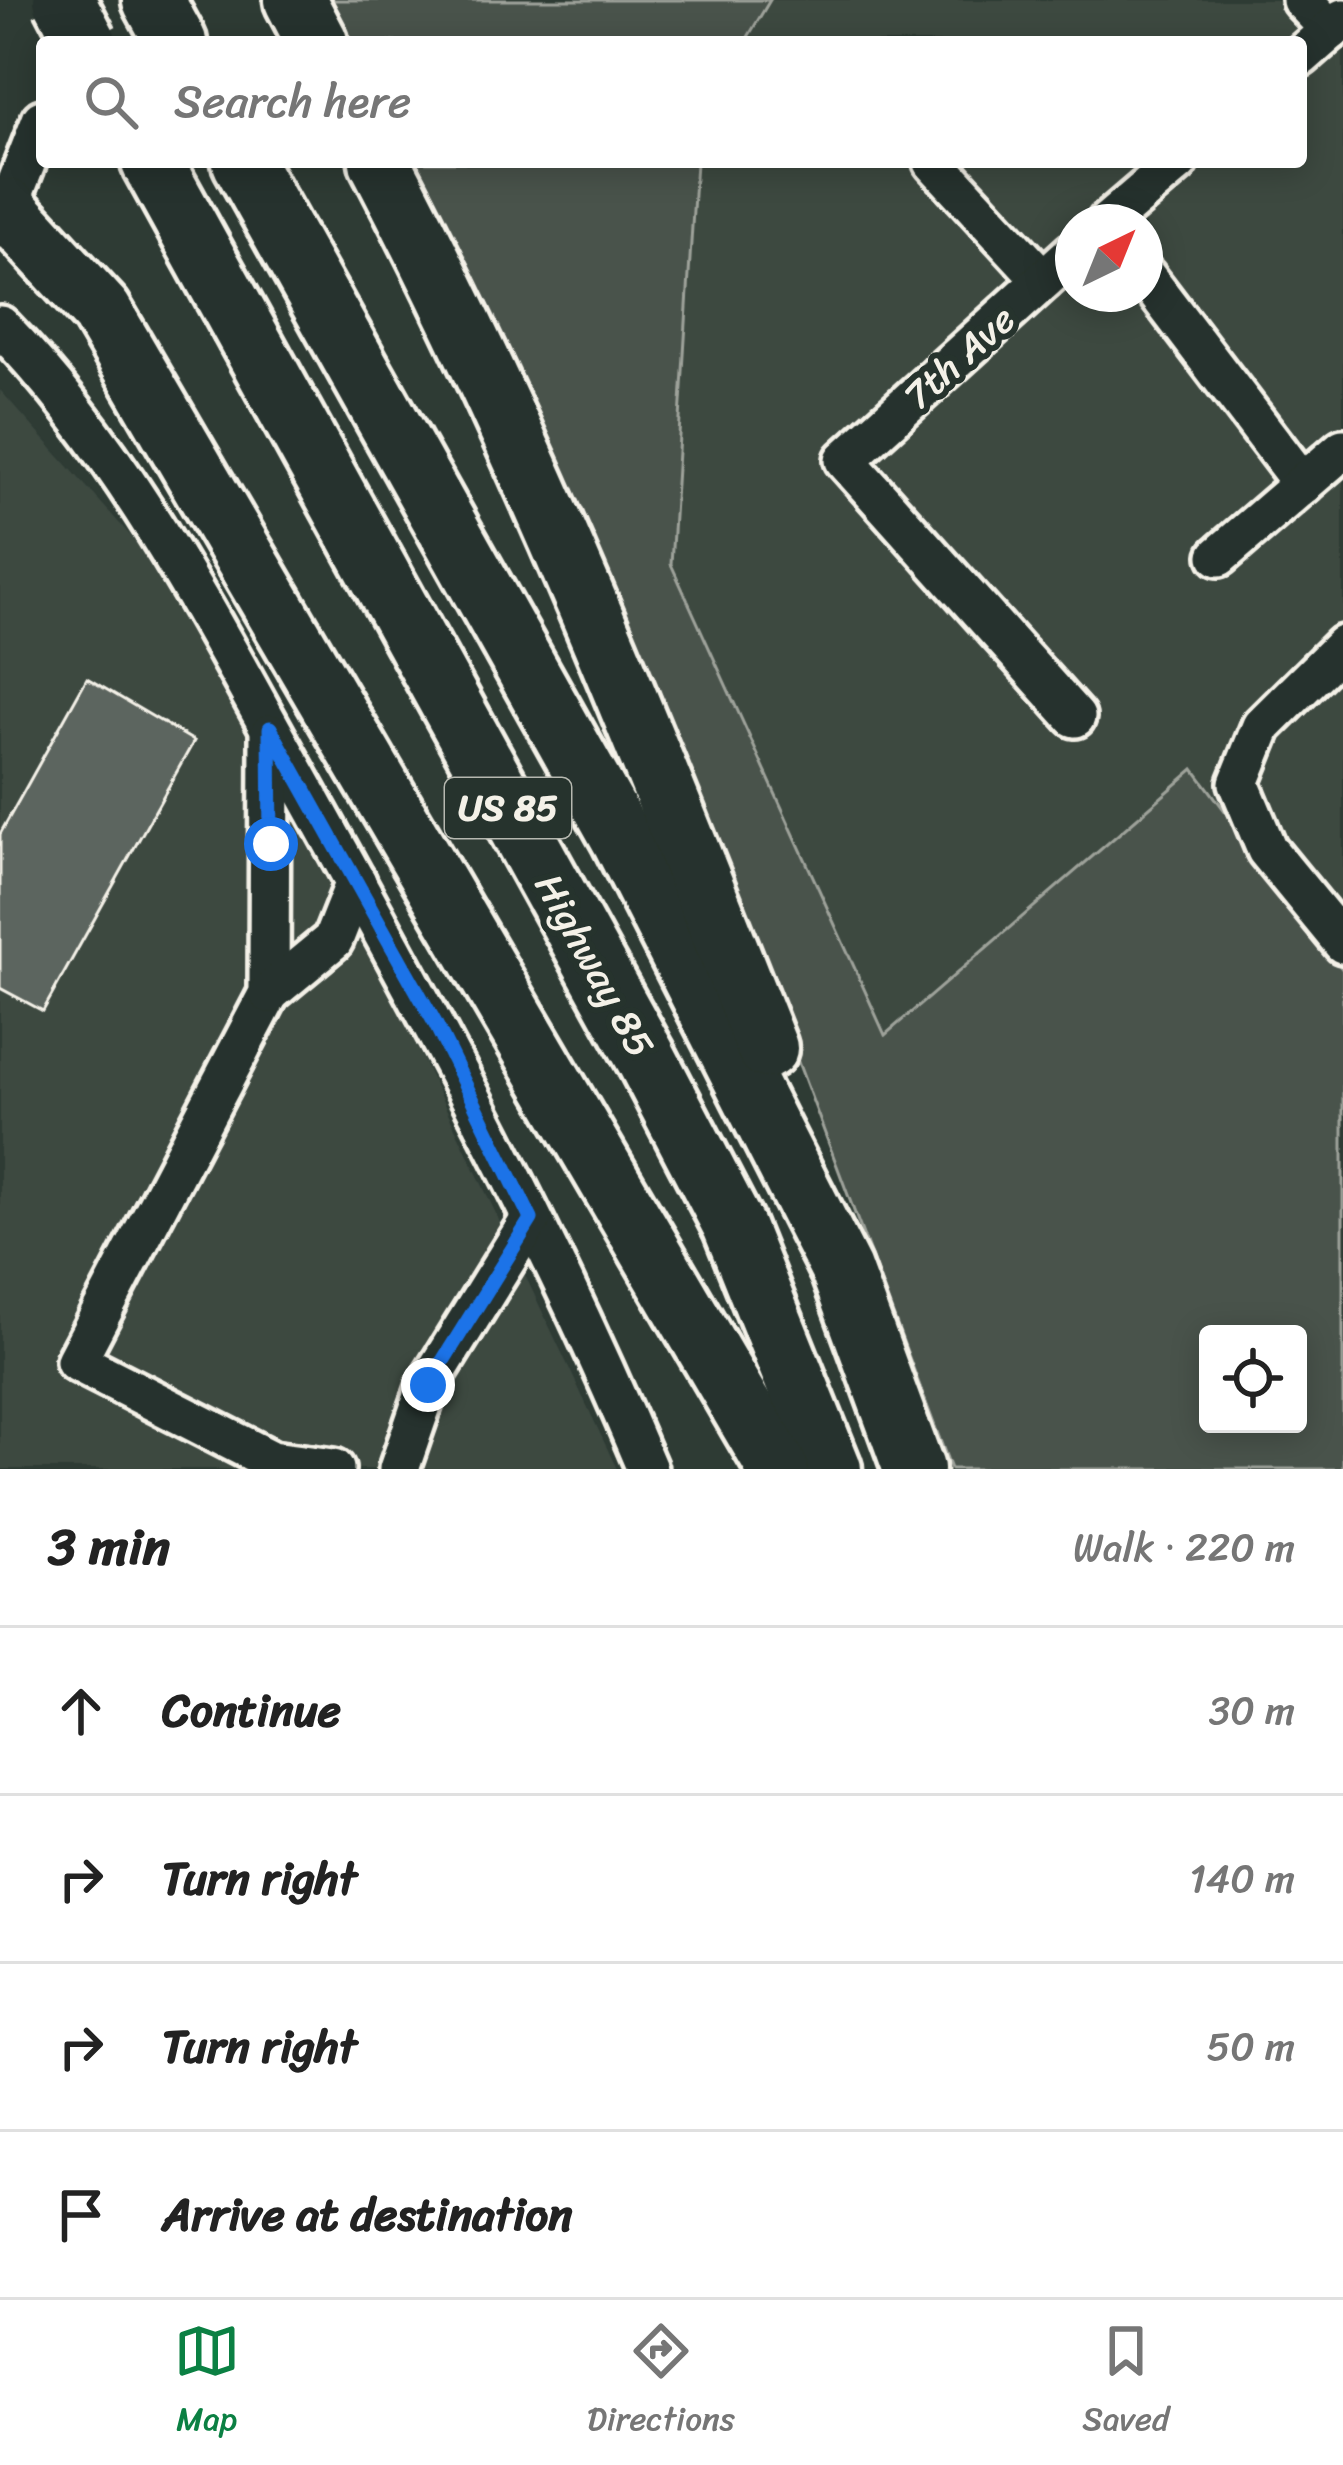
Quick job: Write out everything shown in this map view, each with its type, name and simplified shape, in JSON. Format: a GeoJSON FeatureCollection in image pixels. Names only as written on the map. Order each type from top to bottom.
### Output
{"type":"FeatureCollection","features":[{"type":"Feature","properties":{"kind":"highway"},"geometry":{"type":"LineString","coordinates":[[64,0],[83,36]]}},
{"type":"Feature","properties":{"kind":"highway"},"geometry":{"type":"LineString","coordinates":[[295,0],[313,36]]}},
{"type":"Feature","properties":{"kind":"highway","name":"Highway 85"},"geometry":{"type":"LineString","coordinates":[[155,168],[668,1099],[733,1225],[831,1469]]}},
{"type":"Feature","properties":{"kind":"highway","name":"Highway 85"},"geometry":{"type":"LineString","coordinates":[[246,168],[622,839],[841,1270],[914,1469]]}},
{"type":"Feature","properties":{"kind":"highway"},"geometry":{"type":"LineString","coordinates":[[383,168],[520,454],[682,832],[796,1120],[841,1270]]}},
{"type":"Feature","properties":{"kind":"highway"},"geometry":{"type":"LineString","coordinates":[[4,218],[100,311],[778,1469]]}},
{"type":"Feature","properties":{"kind":"street"},"geometry":{"type":"LineString","coordinates":[[74,36],[89,0]]}},
{"type":"Feature","properties":{"kind":"street"},"geometry":{"type":"LineString","coordinates":[[1302,0],[1337,24],[1307,51]]}},
{"type":"Feature","properties":{"kind":"street"},"geometry":{"type":"LineString","coordinates":[[4,218],[36,135]]}},
{"type":"Feature","properties":{"kind":"street"},"geometry":{"type":"LineString","coordinates":[[940,168],[1043,280]]}},
{"type":"Feature","properties":{"kind":"street"},"geometry":{"type":"LineString","coordinates":[[1129,204],[1171,168]]}},
{"type":"Feature","properties":{"kind":"street","name":"7th Ave"},"geometry":{"type":"LineString","coordinates":[[1055,270],[845,460],[1075,717]]}},
{"type":"Feature","properties":{"kind":"street"},"geometry":{"type":"LineString","coordinates":[[1163,300],[1303,484]]}},
{"type":"Feature","properties":{"kind":"street"},"geometry":{"type":"LineString","coordinates":[[0,326],[49,376],[123,472],[270,728],[435,1023],[647,1469]]}},
{"type":"Feature","properties":{"kind":"street"},"geometry":{"type":"LineString","coordinates":[[1220,556],[1343,449]]}},
{"type":"Feature","properties":{"kind":"street"},"geometry":{"type":"LineString","coordinates":[[1342,650],[1262,726],[1239,782],[1267,850],[1343,944]]}},
{"type":"Feature","properties":{"kind":"street"},"geometry":{"type":"LineString","coordinates":[[269,993],[270,728]]}},
{"type":"Feature","properties":{"kind":"street"},"geometry":{"type":"LineString","coordinates":[[334,1469],[272,1461],[76,1361],[269,993],[333,940],[356,882]]}},
{"type":"Feature","properties":{"kind":"street"},"geometry":{"type":"LineString","coordinates":[[399,1469],[428,1385],[531,1219]]}},
{"type":"Feature","properties":{"kind":"shaded area"},"geometry":{"type":"Polygon","coordinates":[[[315,0],[770,0],[749,36],[332,36],[315,0]]]}},
{"type":"Feature","properties":{"kind":"shaded area"},"geometry":{"type":"Polygon","coordinates":[[[770,0],[1343,0],[1343,970],[1194,769],[885,1036],[671,564],[696,168],[1307,168],[1307,36],[749,36],[770,0]]]}},
{"type":"Feature","properties":{"kind":"shaded area"},"geometry":{"type":"Polygon","coordinates":[[[398,168],[696,168],[671,564],[885,1035],[1194,769],[1343,970],[1343,1469],[951,1469],[783,1022],[398,168]]]}},
{"type":"Feature","properties":{"kind":"shaded area"},"geometry":{"type":"Polygon","coordinates":[[[0,390],[155,563],[316,834],[617,1469],[0,1469],[0,390]]]}},
{"type":"Feature","properties":{"kind":"building"},"geometry":{"type":"Polygon","coordinates":[[[87,678],[194,741],[43,1011],[0,988],[0,834],[87,678]]]}},
{"type":"Feature","properties":{"kind":"route"},"geometry":{"type":"LineString","coordinates":[[271,844],[270,728],[435,1023],[531,1219],[428,1385]]}}]}
